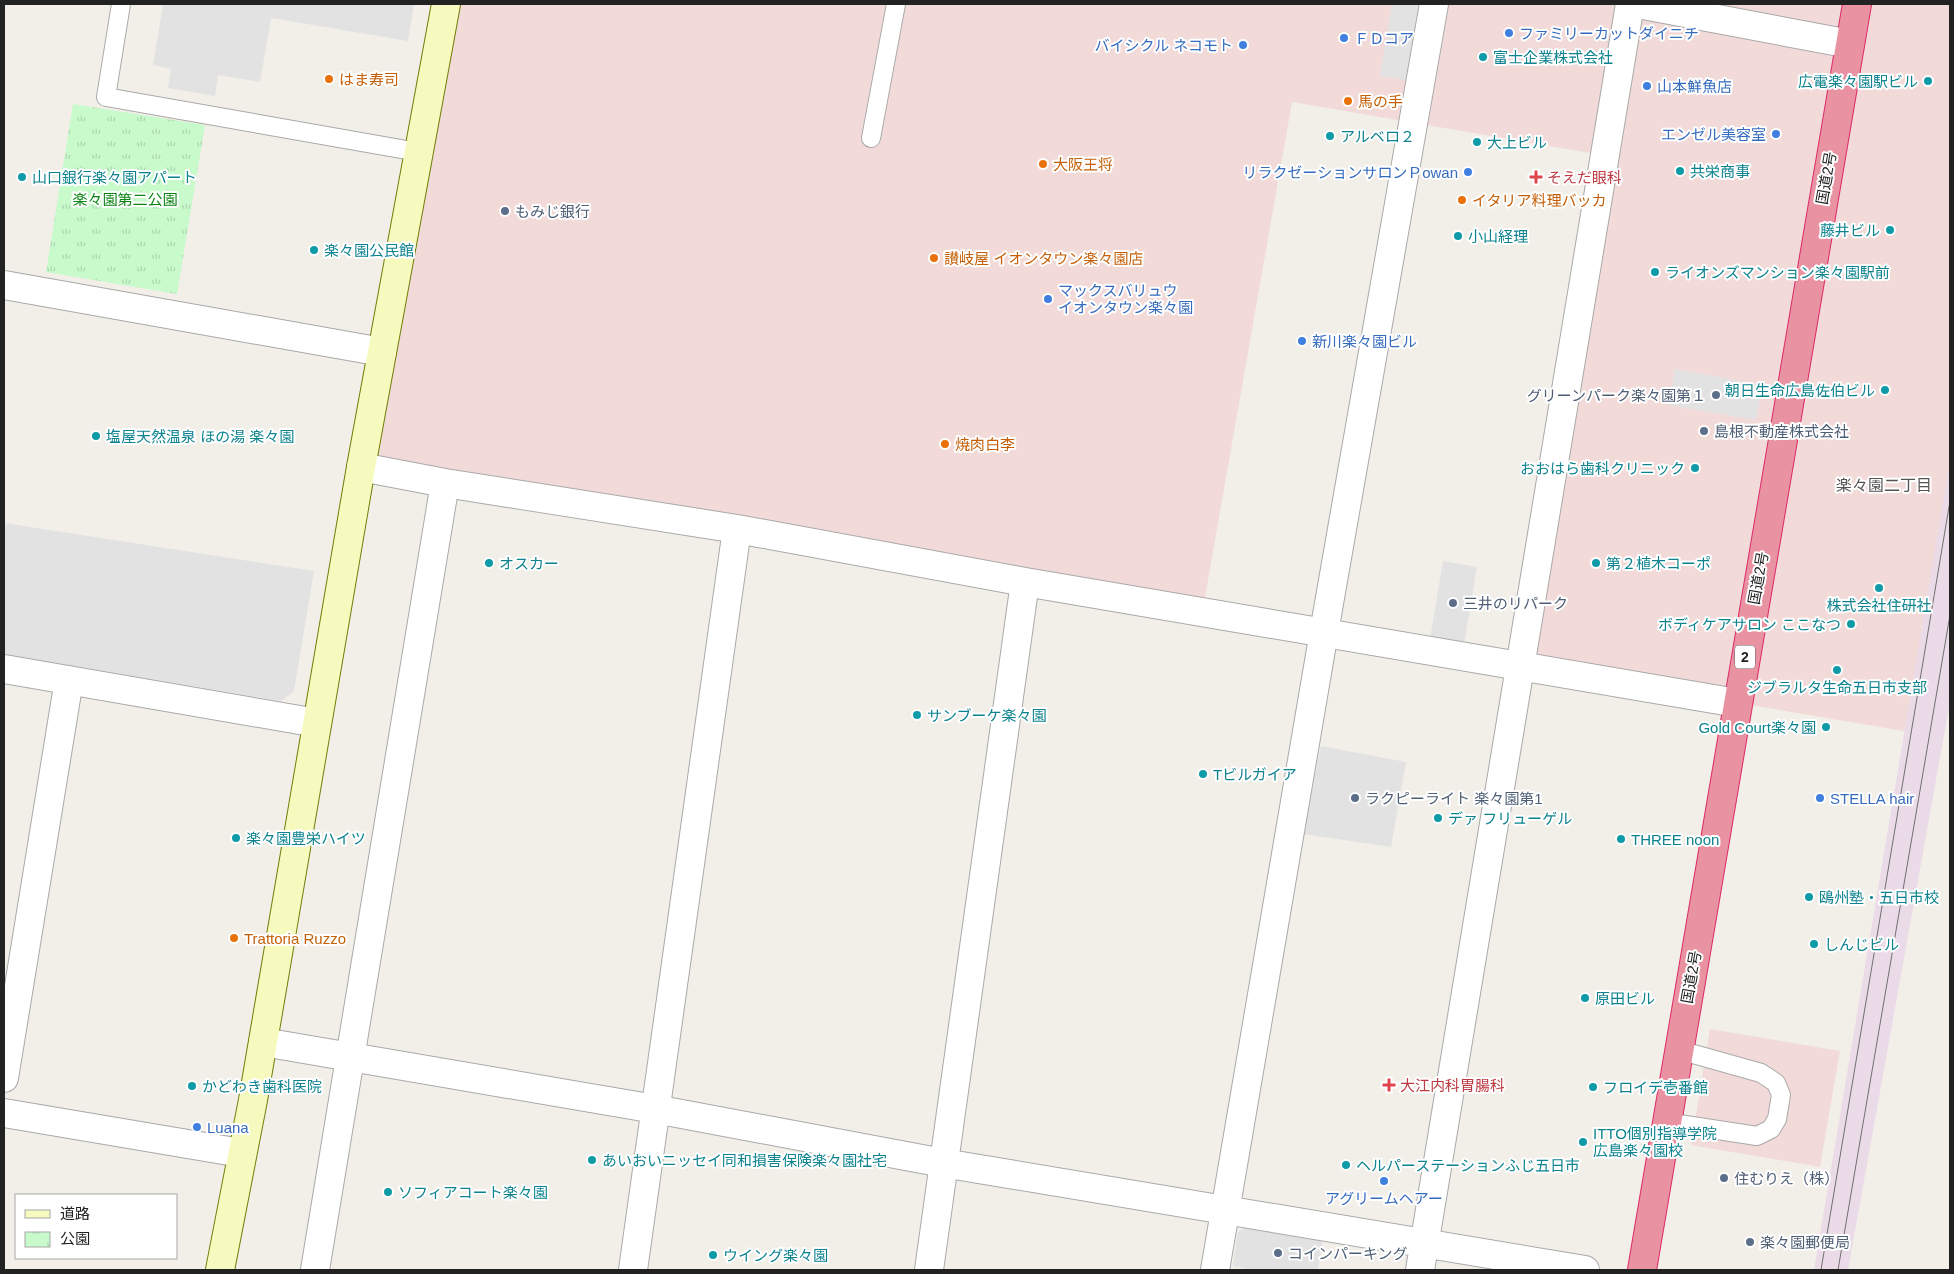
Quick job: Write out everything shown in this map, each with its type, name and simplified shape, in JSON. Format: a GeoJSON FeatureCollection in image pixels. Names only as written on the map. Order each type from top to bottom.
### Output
{"type":"FeatureCollection","features":[{"type":"Feature","properties":{"kind":"highway","name":"国道2号"},"geometry":{"type":"LineString","coordinates":[[1642,1270],[1857,4]]}},
{"type":"Feature","properties":{"kind":"street"},"geometry":{"type":"LineString","coordinates":[[220,1270],[263,1042],[361,467],[446,4]]}},
{"type":"Feature","properties":{"kind":"street"},"geometry":{"type":"LineString","coordinates":[[1215,1270],[1434,4]]}},
{"type":"Feature","properties":{"kind":"street"},"geometry":{"type":"LineString","coordinates":[[1420,1270],[1630,4]]}},
{"type":"Feature","properties":{"kind":"street"},"geometry":{"type":"LineString","coordinates":[[1654,5],[1850,44]]}},
{"type":"Feature","properties":{"kind":"street"},"geometry":{"type":"LineString","coordinates":[[4,285],[382,352]]}},
{"type":"Feature","properties":{"kind":"street"},"geometry":{"type":"LineString","coordinates":[[361,467],[444,483],[737,528],[1025,582],[1737,703]]}},
{"type":"Feature","properties":{"kind":"street"},"geometry":{"type":"LineString","coordinates":[[315,1270],[444,483]]}},
{"type":"Feature","properties":{"kind":"street"},"geometry":{"type":"LineString","coordinates":[[633,1270],[737,528]]}},
{"type":"Feature","properties":{"kind":"street"},"geometry":{"type":"LineString","coordinates":[[929,1270],[1025,582]]}},
{"type":"Feature","properties":{"kind":"street"},"geometry":{"type":"LineString","coordinates":[[4,669],[317,723]]}},
{"type":"Feature","properties":{"kind":"street"},"geometry":{"type":"LineString","coordinates":[[4,1078],[69,680]]}},
{"type":"Feature","properties":{"kind":"street"},"geometry":{"type":"LineString","coordinates":[[263,1042],[656,1109],[943,1163],[1584,1270]]}},
{"type":"Feature","properties":{"kind":"street"},"geometry":{"type":"LineString","coordinates":[[4,1113],[241,1152]]}},
{"type":"Feature","properties":{"kind":"lane"},"geometry":{"type":"LineString","coordinates":[[121,4],[106,96],[418,152]]}},
{"type":"Feature","properties":{"kind":"lane"},"geometry":{"type":"LineString","coordinates":[[871,138],[896,4]]}},
{"type":"Feature","properties":{"kind":"lane"},"geometry":{"type":"LineString","coordinates":[[1666,1122],[1757,1136],[1771,1129],[1777,1118],[1781,1095],[1776,1083],[1761,1073],[1679,1050]]}},
{"type":"Feature","properties":{"kind":"shaded area"},"geometry":{"type":"Polygon","coordinates":[[[163,4],[414,4],[408,41],[271,18],[260,82],[218,75],[215,96],[168,88],[171,69],[153,65],[163,4]]]}},
{"type":"Feature","properties":{"kind":"shaded area"},"geometry":{"type":"Polygon","coordinates":[[[445,4],[1950,4],[1950,594],[1927,735],[1521,666],[1608,156],[1292,102],[1204,603],[363,472],[445,4]]]}},
{"type":"Feature","properties":{"kind":"shaded area"},"geometry":{"type":"Polygon","coordinates":[[[1392,4],[1419,4],[1406,80],[1380,76],[1392,4]]]}},
{"type":"Feature","properties":{"kind":"shaded area","name":"グリーンパーク楽々園第１"},"geometry":{"type":"Polygon","coordinates":[[[1675,369],[1763,385],[1756,420],[1669,405],[1675,369]]]}},
{"type":"Feature","properties":{"kind":"shaded area"},"geometry":{"type":"Polygon","coordinates":[[[1950,460],[1950,702],[1848,1270],[1814,1270],[1950,460]]]}},
{"type":"Feature","properties":{"kind":"shaded area"},"geometry":{"type":"Polygon","coordinates":[[[4,523],[314,571],[294,691],[281,701],[4,654],[4,523]]]}},
{"type":"Feature","properties":{"kind":"shaded area","name":"三井のリパーク"},"geometry":{"type":"Polygon","coordinates":[[[1443,561],[1477,567],[1464,644],[1430,639],[1443,561]]]}},
{"type":"Feature","properties":{"kind":"shaded area","name":"ラクピーライト 楽々園第1"},"geometry":{"type":"Polygon","coordinates":[[[1321,746],[1406,762],[1391,847],[1303,834],[1321,746]]]}},
{"type":"Feature","properties":{"kind":"shaded area"},"geometry":{"type":"Polygon","coordinates":[[[1710,1029],[1840,1051],[1820,1167],[1691,1145],[1710,1029]]]}},
{"type":"Feature","properties":{"kind":"shaded area","name":"コインパーキング"},"geometry":{"type":"Polygon","coordinates":[[[1247,1226],[1323,1239],[1318,1270],[1253,1270],[1233,1266],[1238,1232],[1247,1226]]]}},
{"type":"Feature","properties":{"kind":"green space","name":"楽々園第二公園"},"geometry":{"type":"Polygon","coordinates":[[[73,104],[205,125],[177,294],[46,272],[73,104]]]}},
{"type":"Feature","properties":{"kind":"tram line"},"geometry":{"type":"LineString","coordinates":[[1821,1270],[1950,501]]}},
{"type":"Feature","properties":{"kind":"tram line"},"geometry":{"type":"LineString","coordinates":[[1838,1270],[1950,615]]}},
{"type":"Feature","properties":{"kind":"place","name":"ファミリーカットダイニチ"},"geometry":{"type":"Point","coordinates":[1509,33]}},
{"type":"Feature","properties":{"kind":"place","name":"ＦＤコア"},"geometry":{"type":"Point","coordinates":[1344,38]}},
{"type":"Feature","properties":{"kind":"place","name":"バイシクル ネコモト"},"geometry":{"type":"Point","coordinates":[1243,45]}},
{"type":"Feature","properties":{"kind":"place","name":"富士企業株式会社"},"geometry":{"type":"Point","coordinates":[1483,57]}},
{"type":"Feature","properties":{"kind":"place","name":"はま寿司"},"geometry":{"type":"Point","coordinates":[329,79]}},
{"type":"Feature","properties":{"kind":"place","name":"広電楽々園駅ビル"},"geometry":{"type":"Point","coordinates":[1928,81]}},
{"type":"Feature","properties":{"kind":"place","name":"山本鮮魚店"},"geometry":{"type":"Point","coordinates":[1647,86]}},
{"type":"Feature","properties":{"kind":"place","name":"馬の手"},"geometry":{"type":"Point","coordinates":[1348,101]}},
{"type":"Feature","properties":{"kind":"place","name":"エンゼル美容室"},"geometry":{"type":"Point","coordinates":[1776,134]}},
{"type":"Feature","properties":{"kind":"place","name":"アルベロ２"},"geometry":{"type":"Point","coordinates":[1330,136]}},
{"type":"Feature","properties":{"kind":"place","name":"大上ビル"},"geometry":{"type":"Point","coordinates":[1477,142]}},
{"type":"Feature","properties":{"kind":"place","name":"大阪王将"},"geometry":{"type":"Point","coordinates":[1043,164]}},
{"type":"Feature","properties":{"kind":"place","name":"共栄商事"},"geometry":{"type":"Point","coordinates":[1680,171]}},
{"type":"Feature","properties":{"kind":"place","name":"リラクゼーションサロンＰowan"},"geometry":{"type":"Point","coordinates":[1468,172]}},
{"type":"Feature","properties":{"kind":"place","name":"山口銀行楽々園アパート"},"geometry":{"type":"Point","coordinates":[22,177]}},
{"type":"Feature","properties":{"kind":"place","name":"そえだ眼科"},"geometry":{"type":"Point","coordinates":[1536,177]}},
{"type":"Feature","properties":{"kind":"place","name":"イタリア料理バッカ"},"geometry":{"type":"Point","coordinates":[1462,200]}},
{"type":"Feature","properties":{"kind":"place","name":"もみじ銀行"},"geometry":{"type":"Point","coordinates":[505,211]}},
{"type":"Feature","properties":{"kind":"place","name":"藤井ビル"},"geometry":{"type":"Point","coordinates":[1890,230]}},
{"type":"Feature","properties":{"kind":"place","name":"小山経理"},"geometry":{"type":"Point","coordinates":[1458,236]}},
{"type":"Feature","properties":{"kind":"place","name":"楽々園公民館"},"geometry":{"type":"Point","coordinates":[314,250]}},
{"type":"Feature","properties":{"kind":"place","name":"讃岐屋 イオンタウン楽々園店"},"geometry":{"type":"Point","coordinates":[934,258]}},
{"type":"Feature","properties":{"kind":"place","name":"ライオンズマンション楽々園駅前"},"geometry":{"type":"Point","coordinates":[1655,272]}},
{"type":"Feature","properties":{"kind":"place","name":"マックスバリュウ イオンタウン楽々園"},"geometry":{"type":"Point","coordinates":[1048,299]}},
{"type":"Feature","properties":{"kind":"place","name":"新川楽々園ビル"},"geometry":{"type":"Point","coordinates":[1302,341]}},
{"type":"Feature","properties":{"kind":"place","name":"朝日生命広島佐伯ビル"},"geometry":{"type":"Point","coordinates":[1885,390]}},
{"type":"Feature","properties":{"kind":"place","name":"グリーンパーク楽々園第１"},"geometry":{"type":"Point","coordinates":[1716,395]}},
{"type":"Feature","properties":{"kind":"place","name":"島根不動産株式会社"},"geometry":{"type":"Point","coordinates":[1704,431]}},
{"type":"Feature","properties":{"kind":"place","name":"塩屋天然温泉 ほの湯 楽々園"},"geometry":{"type":"Point","coordinates":[96,436]}},
{"type":"Feature","properties":{"kind":"place","name":"焼肉白李"},"geometry":{"type":"Point","coordinates":[945,444]}},
{"type":"Feature","properties":{"kind":"place","name":"おおはら歯科クリニック"},"geometry":{"type":"Point","coordinates":[1695,468]}},
{"type":"Feature","properties":{"kind":"place","name":"オスカー"},"geometry":{"type":"Point","coordinates":[489,563]}},
{"type":"Feature","properties":{"kind":"place","name":"第２植木コーポ"},"geometry":{"type":"Point","coordinates":[1596,563]}},
{"type":"Feature","properties":{"kind":"place","name":"株式会社住研社"},"geometry":{"type":"Point","coordinates":[1879,588]}},
{"type":"Feature","properties":{"kind":"place","name":"三井のリパーク"},"geometry":{"type":"Point","coordinates":[1453,603]}},
{"type":"Feature","properties":{"kind":"place","name":"ボディケアサロン ここなつ"},"geometry":{"type":"Point","coordinates":[1851,624]}},
{"type":"Feature","properties":{"kind":"place","name":"ジブラルタ生命五日市支部"},"geometry":{"type":"Point","coordinates":[1837,670]}},
{"type":"Feature","properties":{"kind":"place","name":"サンブーケ楽々園"},"geometry":{"type":"Point","coordinates":[917,715]}},
{"type":"Feature","properties":{"kind":"place","name":"Gold Court楽々園"},"geometry":{"type":"Point","coordinates":[1826,727]}},
{"type":"Feature","properties":{"kind":"place","name":"Tビルガイア"},"geometry":{"type":"Point","coordinates":[1203,774]}},
{"type":"Feature","properties":{"kind":"place","name":"ラクピーライト 楽々園第1"},"geometry":{"type":"Point","coordinates":[1355,798]}},
{"type":"Feature","properties":{"kind":"place","name":"STELLA hair"},"geometry":{"type":"Point","coordinates":[1820,798]}},
{"type":"Feature","properties":{"kind":"place","name":"デァ フリューゲル"},"geometry":{"type":"Point","coordinates":[1438,818]}},
{"type":"Feature","properties":{"kind":"place","name":"楽々園豊栄ハイツ"},"geometry":{"type":"Point","coordinates":[236,838]}},
{"type":"Feature","properties":{"kind":"place","name":"THREE noon"},"geometry":{"type":"Point","coordinates":[1621,839]}},
{"type":"Feature","properties":{"kind":"place","name":"鴎州塾・五日市校"},"geometry":{"type":"Point","coordinates":[1809,897]}},
{"type":"Feature","properties":{"kind":"place","name":"Trattoria Ruzzo"},"geometry":{"type":"Point","coordinates":[234,938]}},
{"type":"Feature","properties":{"kind":"place","name":"しんじビル"},"geometry":{"type":"Point","coordinates":[1814,944]}},
{"type":"Feature","properties":{"kind":"place","name":"原田ビル"},"geometry":{"type":"Point","coordinates":[1585,998]}},
{"type":"Feature","properties":{"kind":"place","name":"大江内科胃腸科"},"geometry":{"type":"Point","coordinates":[1389,1085]}},
{"type":"Feature","properties":{"kind":"place","name":"かどわき歯科医院"},"geometry":{"type":"Point","coordinates":[192,1086]}},
{"type":"Feature","properties":{"kind":"place","name":"フロイデ壱番館"},"geometry":{"type":"Point","coordinates":[1593,1087]}},
{"type":"Feature","properties":{"kind":"place","name":"Luana"},"geometry":{"type":"Point","coordinates":[197,1127]}},
{"type":"Feature","properties":{"kind":"place","name":"ITTO個別指導学院 広島楽々園校"},"geometry":{"type":"Point","coordinates":[1583,1142]}},
{"type":"Feature","properties":{"kind":"place","name":"あいおいニッセイ同和損害保険楽々園社宅"},"geometry":{"type":"Point","coordinates":[592,1160]}},
{"type":"Feature","properties":{"kind":"place","name":"ヘルパーステーションふじ五日市"},"geometry":{"type":"Point","coordinates":[1346,1165]}},
{"type":"Feature","properties":{"kind":"place","name":"住むりえ（株）"},"geometry":{"type":"Point","coordinates":[1724,1178]}},
{"type":"Feature","properties":{"kind":"place","name":"アグリームヘアー"},"geometry":{"type":"Point","coordinates":[1384,1181]}},
{"type":"Feature","properties":{"kind":"place","name":"ソフィアコート楽々園"},"geometry":{"type":"Point","coordinates":[388,1192]}},
{"type":"Feature","properties":{"kind":"place","name":"楽々園郵便局"},"geometry":{"type":"Point","coordinates":[1750,1242]}},
{"type":"Feature","properties":{"kind":"place","name":"コインパーキング"},"geometry":{"type":"Point","coordinates":[1278,1253]}},
{"type":"Feature","properties":{"kind":"place","name":"ウイング楽々園"},"geometry":{"type":"Point","coordinates":[713,1255]}},
{"type":"Feature","properties":{"kind":"district","name":"楽々園二丁目"},"geometry":{"type":"Point","coordinates":[1884,485]}}]}
